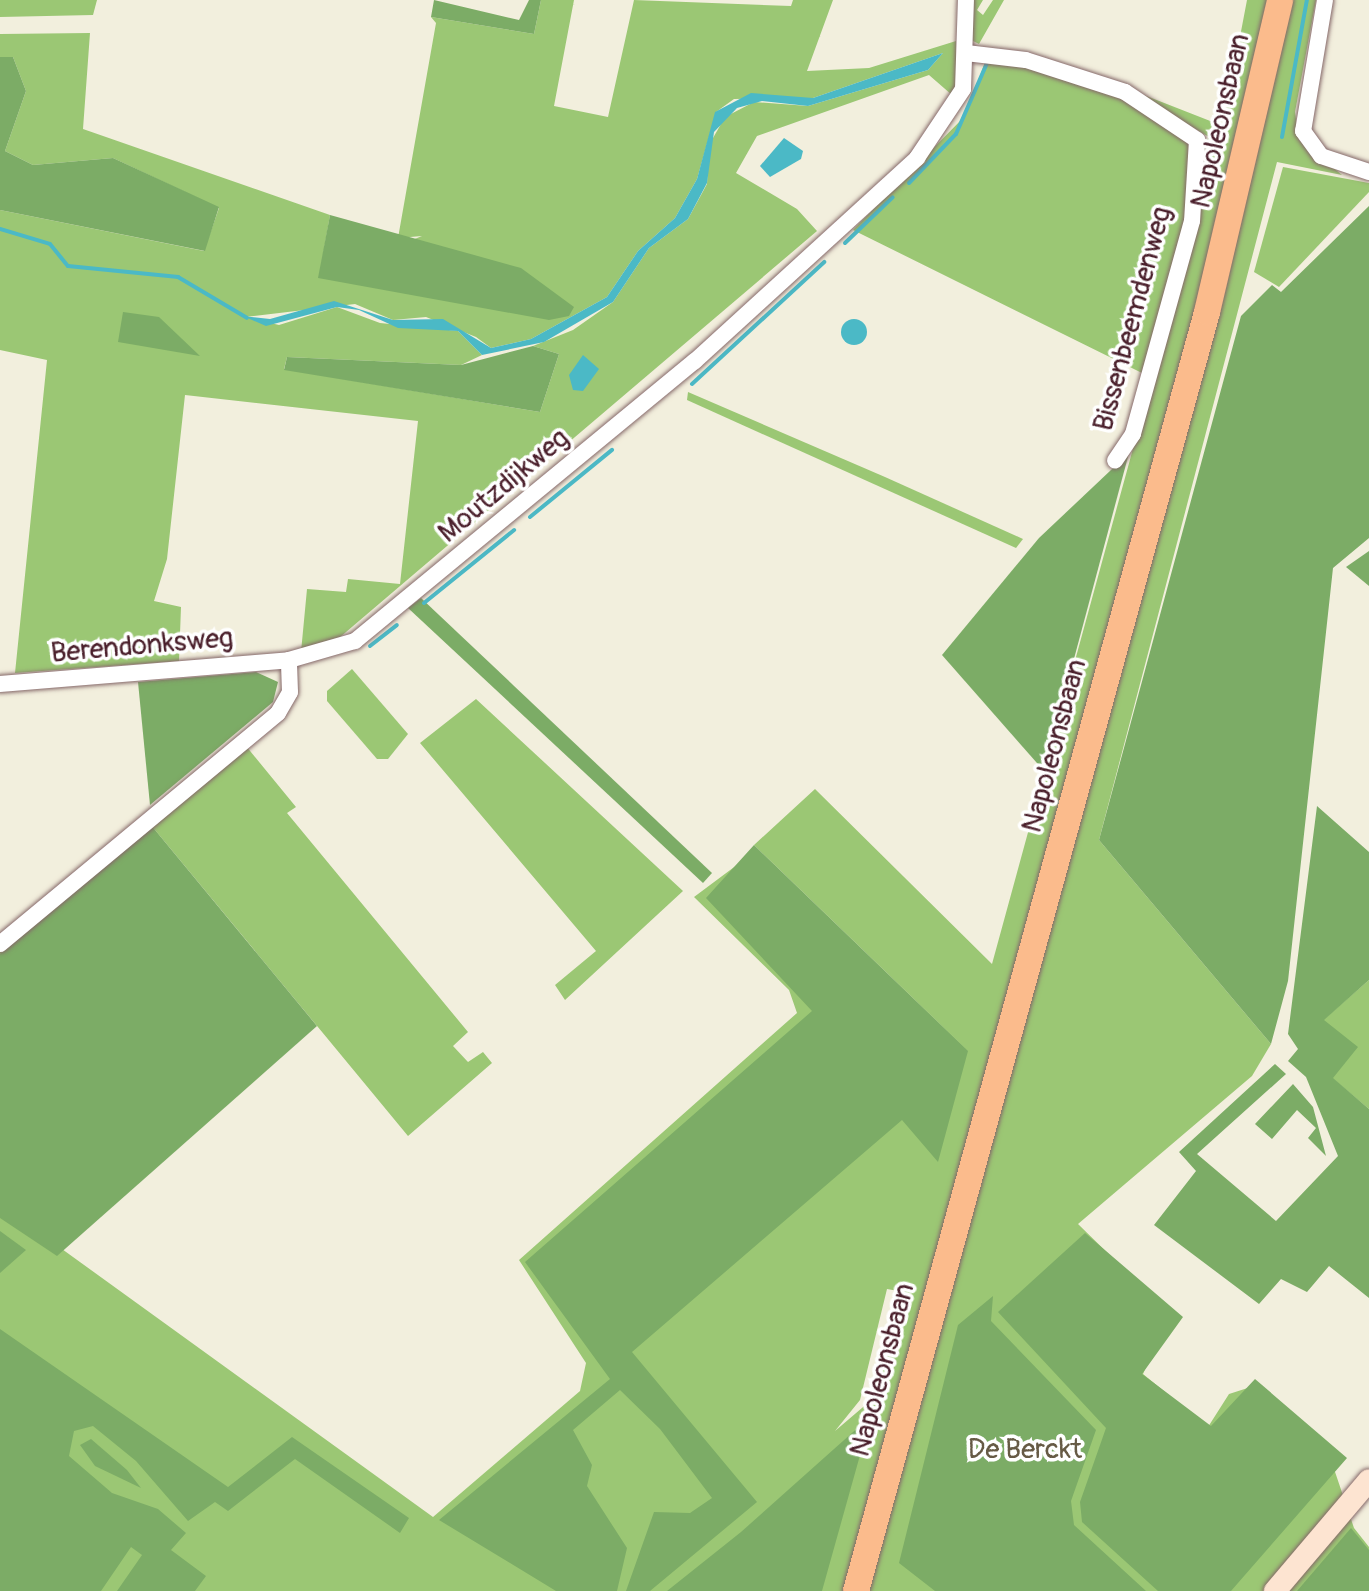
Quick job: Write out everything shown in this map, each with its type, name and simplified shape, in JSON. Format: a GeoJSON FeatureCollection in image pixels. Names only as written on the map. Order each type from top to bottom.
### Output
{"type":"FeatureCollection","features":[{"type":"Feature","properties":{"kind":"main road","name":"Napoleonsbaan"},"geometry":{"type":"LineString","coordinates":[[856,1591],[1207,312],[1280,0]]}},
{"type":"Feature","properties":{"kind":"main road","name":"Napoleonsbaan"},"geometry":{"type":"LineString","coordinates":[[866,1591],[879,1505]]}},
{"type":"Feature","properties":{"kind":"street","name":"Moutzdijkweg"},"geometry":{"type":"LineString","coordinates":[[289,660],[355,641],[695,361],[917,158],[954,110],[966,53],[966,0]]}},
{"type":"Feature","properties":{"kind":"street"},"geometry":{"type":"LineString","coordinates":[[1325,0],[1303,131],[1321,156],[1369,172]]}},
{"type":"Feature","properties":{"kind":"street","name":"Bissenbeemdenweg"},"geometry":{"type":"LineString","coordinates":[[966,53],[1026,60],[1125,92],[1197,140],[1192,221],[1133,434],[1115,461]]}},
{"type":"Feature","properties":{"kind":"street"},"geometry":{"type":"LineString","coordinates":[[0,944],[278,713],[290,692],[289,660]]}},
{"type":"Feature","properties":{"kind":"street","name":"Berendonksweg"},"geometry":{"type":"LineString","coordinates":[[0,684],[289,660]]}},
{"type":"Feature","properties":{"kind":"street"},"geometry":{"type":"LineString","coordinates":[[1275,1591],[1369,1480]]}},
{"type":"Feature","properties":{"kind":"green space"},"geometry":{"type":"Polygon","coordinates":[[[0,0],[97,0],[93,15],[0,17],[0,0]]]}},
{"type":"Feature","properties":{"kind":"green space"},"geometry":{"type":"Polygon","coordinates":[[[434,0],[519,20],[529,0],[541,0],[534,34],[431,17],[434,0]]]}},
{"type":"Feature","properties":{"kind":"green space"},"geometry":{"type":"Polygon","coordinates":[[[541,0],[574,0],[554,106],[608,117],[634,0],[791,6],[793,0],[833,0],[807,71],[869,68],[956,41],[956,82],[952,95],[929,75],[757,136],[736,173],[797,209],[817,231],[339,638],[301,652],[307,589],[346,592],[348,579],[400,584],[418,421],[185,395],[167,559],[154,601],[181,607],[179,661],[15,673],[47,360],[0,350],[0,210],[204,251],[219,208],[113,158],[33,165],[5,151],[26,91],[13,57],[0,57],[0,34],[90,33],[83,129],[330,215],[319,278],[422,236],[398,238],[436,23],[431,17],[534,34],[541,0]],[[943,53],[813,98],[734,99],[716,112],[697,179],[675,218],[638,251],[607,297],[531,339],[491,348],[476,337],[426,317],[393,320],[355,304],[245,317],[279,325],[337,307],[380,323],[458,331],[482,355],[461,365],[287,357],[284,369],[540,412],[559,354],[533,346],[573,330],[613,302],[649,248],[688,219],[707,184],[709,145],[725,117],[754,102],[808,106],[928,70],[943,53]]]}},
{"type":"Feature","properties":{"kind":"green space"},"geometry":{"type":"Polygon","coordinates":[[[972,0],[983,0],[977,10],[983,15],[993,0],[1004,0],[979,44],[971,40],[972,0]]]}},
{"type":"Feature","properties":{"kind":"green space","name":"De Berckt"},"geometry":{"type":"Polygon","coordinates":[[[1247,0],[1316,0],[1295,112],[1299,140],[1342,175],[1277,162],[1099,840],[1271,1044],[1252,1076],[1078,1224],[1170,1314],[1143,1374],[1208,1427],[1229,1394],[1257,1385],[1331,1460],[1354,1528],[1369,1547],[1369,1591],[0,1591],[0,948],[136,837],[55,1244],[433,1517],[580,1391],[586,1363],[519,1260],[797,1013],[789,990],[694,897],[757,850],[968,1051],[754,845],[815,789],[992,964],[1195,222],[1199,149],[1209,137],[1126,88],[1223,126],[1247,0]],[[887,1289],[860,1400],[835,1431],[876,1396],[904,1292],[887,1289]]]}},
{"type":"Feature","properties":{"kind":"green space"},"geometry":{"type":"Polygon","coordinates":[[[0,57],[13,57],[26,91],[5,151],[33,165],[113,158],[219,207],[205,251],[0,210],[0,57]]]}},
{"type":"Feature","properties":{"kind":"green space"},"geometry":{"type":"Polygon","coordinates":[[[985,62],[1011,62],[1123,95],[1192,140],[1188,221],[1146,375],[853,230],[965,116],[985,62]]]}},
{"type":"Feature","properties":{"kind":"green space"},"geometry":{"type":"Polygon","coordinates":[[[1283,167],[1369,183],[1369,192],[1279,287],[1254,272],[1283,167]]]}},
{"type":"Feature","properties":{"kind":"green space"},"geometry":{"type":"Polygon","coordinates":[[[1369,206],[1369,538],[1333,568],[1288,981],[1271,1044],[1099,840],[1241,316],[1272,285],[1281,292],[1369,206]]]}},
{"type":"Feature","properties":{"kind":"green space"},"geometry":{"type":"Polygon","coordinates":[[[330,215],[521,268],[574,307],[569,316],[549,320],[318,278],[330,215]]]}},
{"type":"Feature","properties":{"kind":"green space"},"geometry":{"type":"Polygon","coordinates":[[[123,312],[159,317],[200,356],[118,342],[123,312]]]}},
{"type":"Feature","properties":{"kind":"green space"},"geometry":{"type":"Polygon","coordinates":[[[533,346],[559,354],[540,412],[284,370],[287,357],[461,365],[533,346]]]}},
{"type":"Feature","properties":{"kind":"green space"},"geometry":{"type":"Polygon","coordinates":[[[688,392],[1023,539],[1016,548],[687,400],[688,392]]]}},
{"type":"Feature","properties":{"kind":"green space"},"geometry":{"type":"Polygon","coordinates":[[[1129,453],[1044,771],[942,655],[1039,538],[1129,453]]]}},
{"type":"Feature","properties":{"kind":"green space"},"geometry":{"type":"Polygon","coordinates":[[[1369,551],[1369,586],[1346,567],[1369,551]]]}},
{"type":"Feature","properties":{"kind":"green space"},"geometry":{"type":"Polygon","coordinates":[[[421,598],[712,873],[703,883],[408,608],[421,598]]]}},
{"type":"Feature","properties":{"kind":"green space"},"geometry":{"type":"Polygon","coordinates":[[[352,669],[408,734],[388,759],[377,759],[327,701],[327,691],[352,669]]]}},
{"type":"Feature","properties":{"kind":"green space"},"geometry":{"type":"Polygon","coordinates":[[[256,672],[278,682],[273,702],[150,805],[138,682],[256,672]]]}},
{"type":"Feature","properties":{"kind":"green space"},"geometry":{"type":"Polygon","coordinates":[[[476,699],[683,891],[565,1000],[555,985],[596,951],[420,743],[476,699]]]}},
{"type":"Feature","properties":{"kind":"green space"},"geometry":{"type":"Polygon","coordinates":[[[246,746],[296,807],[287,813],[468,1032],[453,1046],[468,1062],[483,1052],[492,1063],[408,1136],[151,825],[246,746]]]}},
{"type":"Feature","properties":{"kind":"green space"},"geometry":{"type":"Polygon","coordinates":[[[1317,806],[1369,852],[1369,980],[1324,1020],[1358,1047],[1333,1078],[1369,1109],[1369,1298],[1329,1266],[1307,1292],[1281,1279],[1259,1304],[1154,1225],[1196,1171],[1179,1152],[1275,1064],[1286,1074],[1197,1154],[1276,1221],[1338,1156],[1306,1077],[1288,1061],[1298,1049],[1288,1034],[1317,806]]]}},
{"type":"Feature","properties":{"kind":"green space"},"geometry":{"type":"Polygon","coordinates":[[[151,825],[317,1026],[57,1256],[0,1218],[0,954],[151,825]]]}},
{"type":"Feature","properties":{"kind":"green space"},"geometry":{"type":"Polygon","coordinates":[[[754,845],[968,1051],[938,1162],[902,1120],[632,1352],[757,1502],[650,1591],[626,1591],[654,1512],[690,1513],[712,1498],[660,1429],[620,1390],[573,1430],[592,1465],[587,1486],[627,1548],[617,1591],[556,1591],[439,1520],[610,1379],[525,1262],[812,1011],[706,898],[754,845]]]}},
{"type":"Feature","properties":{"kind":"green space"},"geometry":{"type":"Polygon","coordinates":[[[1369,980],[1369,1109],[1332,1078],[1323,1020],[1369,980]]]}},
{"type":"Feature","properties":{"kind":"green space"},"geometry":{"type":"Polygon","coordinates":[[[1293,1084],[1313,1107],[1326,1156],[1308,1138],[1316,1128],[1297,1110],[1272,1139],[1255,1124],[1293,1084]]]}},
{"type":"Feature","properties":{"kind":"green space"},"geometry":{"type":"Polygon","coordinates":[[[0,1231],[26,1250],[0,1273],[0,1231]]]}},
{"type":"Feature","properties":{"kind":"green space"},"geometry":{"type":"Polygon","coordinates":[[[1085,1233],[1183,1317],[1142,1374],[1211,1426],[1255,1379],[1347,1458],[1231,1591],[1158,1591],[1082,1522],[1080,1502],[1106,1428],[998,1312],[1085,1233]]]}},
{"type":"Feature","properties":{"kind":"green space"},"geometry":{"type":"Polygon","coordinates":[[[993,1296],[991,1321],[1096,1430],[1071,1501],[1074,1525],[1146,1591],[935,1591],[899,1563],[958,1325],[993,1296]]]}},
{"type":"Feature","properties":{"kind":"green space"},"geometry":{"type":"Polygon","coordinates":[[[0,1329],[228,1487],[292,1437],[409,1518],[400,1533],[295,1459],[228,1511],[215,1502],[188,1521],[136,1461],[93,1426],[74,1431],[69,1456],[112,1493],[158,1509],[186,1533],[171,1550],[206,1576],[195,1591],[117,1591],[142,1555],[131,1547],[101,1591],[0,1591],[0,1329]]]}},
{"type":"Feature","properties":{"kind":"green space"},"geometry":{"type":"Polygon","coordinates":[[[871,1416],[822,1591],[667,1591],[741,1532],[871,1416]]]}},
{"type":"Feature","properties":{"kind":"green space"},"geometry":{"type":"Polygon","coordinates":[[[91,1439],[127,1470],[141,1488],[95,1466],[80,1445],[91,1439]]]}},
{"type":"Feature","properties":{"kind":"green space"},"geometry":{"type":"Polygon","coordinates":[[[1351,1528],[1369,1550],[1369,1591],[1297,1591],[1351,1528]]]}},
{"type":"Feature","properties":{"kind":"water"},"geometry":{"type":"Polygon","coordinates":[[[943,53],[928,70],[808,106],[762,101],[737,108],[714,132],[707,183],[688,219],[649,248],[613,302],[544,342],[482,355],[458,331],[398,328],[359,310],[337,307],[266,326],[243,316],[270,319],[334,301],[393,320],[443,319],[491,348],[531,339],[607,297],[638,251],[675,218],[697,179],[715,112],[751,93],[813,98],[943,53]]]}},
{"type":"Feature","properties":{"kind":"water"},"geometry":{"type":"Polygon","coordinates":[[[784,138],[803,151],[801,159],[770,177],[760,166],[784,138]]]}},
{"type":"Feature","properties":{"kind":"water"},"geometry":{"type":"Polygon","coordinates":[[[854,319],[863,323],[867,332],[863,341],[854,345],[845,341],[841,332],[845,323],[854,319]]]}},
{"type":"Feature","properties":{"kind":"water"},"geometry":{"type":"Polygon","coordinates":[[[583,355],[599,369],[583,391],[573,390],[569,375],[583,355]]]}},
{"type":"Feature","properties":{"kind":"waterway"},"geometry":{"type":"LineString","coordinates":[[1282,137],[1307,0]]}},
{"type":"Feature","properties":{"kind":"waterway"},"geometry":{"type":"LineString","coordinates":[[909,183],[956,134],[987,63]]}},
{"type":"Feature","properties":{"kind":"waterway"},"geometry":{"type":"LineString","coordinates":[[845,243],[893,197]]}},
{"type":"Feature","properties":{"kind":"waterway"},"geometry":{"type":"LineString","coordinates":[[0,229],[50,244],[68,266],[178,277],[247,318]]}},
{"type":"Feature","properties":{"kind":"waterway"},"geometry":{"type":"LineString","coordinates":[[692,384],[824,262]]}},
{"type":"Feature","properties":{"kind":"waterway"},"geometry":{"type":"LineString","coordinates":[[530,517],[612,450]]}},
{"type":"Feature","properties":{"kind":"waterway"},"geometry":{"type":"LineString","coordinates":[[424,603],[514,530]]}},
{"type":"Feature","properties":{"kind":"waterway"},"geometry":{"type":"LineString","coordinates":[[370,646],[397,625]]}}]}
